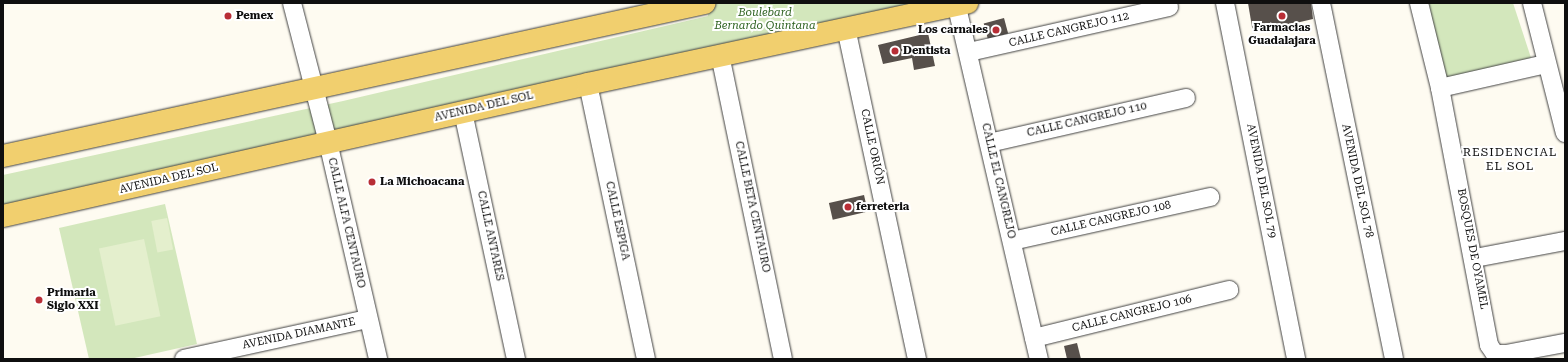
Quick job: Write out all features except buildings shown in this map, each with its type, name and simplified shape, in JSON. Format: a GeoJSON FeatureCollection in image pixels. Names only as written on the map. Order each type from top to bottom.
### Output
{"type":"FeatureCollection","features":[{"type":"Feature","properties":{"kind":"main road"},"geometry":{"type":"LineString","coordinates":[[3,156],[704,3]]}},
{"type":"Feature","properties":{"kind":"main road","name":"AVENIDA DEL SOL"},"geometry":{"type":"LineString","coordinates":[[3,216],[588,84],[960,4]]}},
{"type":"Feature","properties":{"kind":"street","name":"CALLE ALFA CENTAURO"},"geometry":{"type":"LineString","coordinates":[[292,3],[313,89],[328,142],[378,359]]}},
{"type":"Feature","properties":{"kind":"street","name":"AVENIDA DEL SOL 79"},"geometry":{"type":"LineString","coordinates":[[1225,3],[1296,359]]}},
{"type":"Feature","properties":{"kind":"street","name":"AVENIDA DEL SOL 78"},"geometry":{"type":"LineString","coordinates":[[1321,3],[1394,359]]}},
{"type":"Feature","properties":{"kind":"street","name":"BOSQUES DE OYAMEL"},"geometry":{"type":"LineString","coordinates":[[1419,3],[1440,88],[1475,258],[1489,345],[1495,354],[1565,342]]}},
{"type":"Feature","properties":{"kind":"street"},"geometry":{"type":"LineString","coordinates":[[1532,3],[1546,64],[1565,133]]}},
{"type":"Feature","properties":{"kind":"street","name":"CALLE EL CANGREJO"},"geometry":{"type":"LineString","coordinates":[[960,4],[989,143],[1039,359]]}},
{"type":"Feature","properties":{"kind":"street","name":"CALLE CANGREJO 112"},"geometry":{"type":"LineString","coordinates":[[969,52],[1169,7]]}},
{"type":"Feature","properties":{"kind":"street","name":"CALLE ORIÓN"},"geometry":{"type":"LineString","coordinates":[[846,28],[918,359]]}},
{"type":"Feature","properties":{"kind":"street","name":"CALLE BETA CENTAURO"},"geometry":{"type":"LineString","coordinates":[[720,55],[783,359]]}},
{"type":"Feature","properties":{"kind":"street"},"geometry":{"type":"LineString","coordinates":[[1440,88],[1546,64]]}},
{"type":"Feature","properties":{"kind":"street","name":"CALLE ESPIGA"},"geometry":{"type":"LineString","coordinates":[[588,84],[646,359]]}},
{"type":"Feature","properties":{"kind":"street","name":"CALLE CANGREJO 110"},"geometry":{"type":"LineString","coordinates":[[989,143],[1186,98]]}},
{"type":"Feature","properties":{"kind":"street","name":"CALLE ANTARES"},"geometry":{"type":"LineString","coordinates":[[463,112],[516,359]]}},
{"type":"Feature","properties":{"kind":"street","name":"CALLE CANGREJO 108"},"geometry":{"type":"LineString","coordinates":[[1012,242],[1210,197]]}},
{"type":"Feature","properties":{"kind":"street"},"geometry":{"type":"LineString","coordinates":[[1475,258],[1565,241]]}},
{"type":"Feature","properties":{"kind":"street","name":"CALLE CANGREJO 106"},"geometry":{"type":"LineString","coordinates":[[1034,338],[1229,290]]}},
{"type":"Feature","properties":{"kind":"street","name":"AVENIDA DIAMANTE"},"geometry":{"type":"LineString","coordinates":[[184,359],[244,352],[368,319]]}},
{"type":"Feature","properties":{"kind":"green space","name":"Boulebard Bernardo Quintana"},"geometry":{"type":"Polygon","coordinates":[[[706,3],[925,3],[3,208],[3,175],[343,101],[708,16],[706,3]]]}},
{"type":"Feature","properties":{"kind":"green space"},"geometry":{"type":"Polygon","coordinates":[[[1429,3],[1513,3],[1534,67],[1444,85],[1429,3]]]}},
{"type":"Feature","properties":{"kind":"green space"},"geometry":{"type":"Polygon","coordinates":[[[165,204],[197,344],[130,359],[89,359],[59,228],[165,204]]]}},
{"type":"Feature","properties":{"kind":"green space"},"geometry":{"type":"Polygon","coordinates":[[[167,218],[173,249],[157,252],[151,221],[167,218]]]}},
{"type":"Feature","properties":{"kind":"green space"},"geometry":{"type":"Polygon","coordinates":[[[144,239],[160,316],[115,326],[99,249],[144,239]]]}},
{"type":"Feature","properties":{"kind":"place","name":"Pemex"},"geometry":{"type":"Point","coordinates":[228,16]}},
{"type":"Feature","properties":{"kind":"place","name":"Farmacias Guadalajara"},"geometry":{"type":"Point","coordinates":[1282,16]}},
{"type":"Feature","properties":{"kind":"place","name":"Los carnales"},"geometry":{"type":"Point","coordinates":[996,30]}},
{"type":"Feature","properties":{"kind":"place","name":"Dentista"},"geometry":{"type":"Point","coordinates":[895,51]}},
{"type":"Feature","properties":{"kind":"place","name":"La Michoacana"},"geometry":{"type":"Point","coordinates":[372,182]}},
{"type":"Feature","properties":{"kind":"place","name":"ferreteria"},"geometry":{"type":"Point","coordinates":[848,207]}},
{"type":"Feature","properties":{"kind":"place","name":"Primaria Siglo XXI"},"geometry":{"type":"Point","coordinates":[39,300]}},
{"type":"Feature","properties":{"kind":"district","name":"RESIDENCIAL EL SOL"},"geometry":{"type":"Point","coordinates":[1510,160]}}]}
